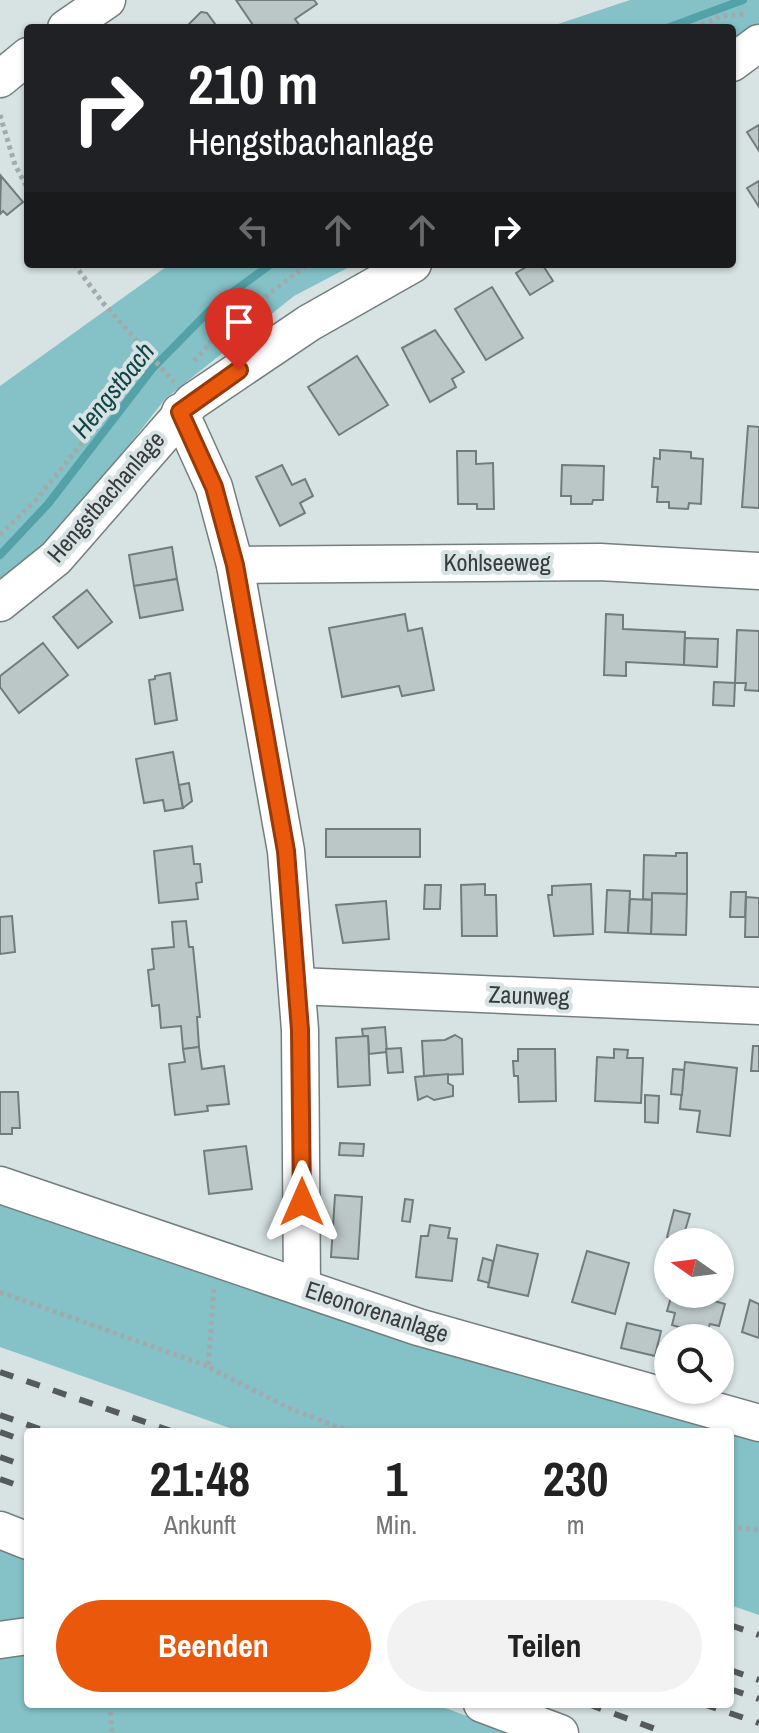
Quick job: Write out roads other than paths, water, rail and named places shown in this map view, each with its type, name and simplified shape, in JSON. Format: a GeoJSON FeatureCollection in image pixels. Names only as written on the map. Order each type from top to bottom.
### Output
{"type":"FeatureCollection","features":[{"type":"Feature","properties":{"kind":"street"},"geometry":{"type":"LineString","coordinates":[[72,24],[107,0]]}},
{"type":"Feature","properties":{"kind":"street"},"geometry":{"type":"LineString","coordinates":[[736,60],[759,43]]}},
{"type":"Feature","properties":{"kind":"street"},"geometry":{"type":"LineString","coordinates":[[0,79],[24,59]]}},
{"type":"Feature","properties":{"kind":"street","name":"Hengstbachanlage"},"geometry":{"type":"LineString","coordinates":[[0,603],[56,558],[82,531],[180,412],[309,323],[406,268]]}},
{"type":"Feature","properties":{"kind":"street"},"geometry":{"type":"LineString","coordinates":[[180,412],[214,487],[235,565],[286,851],[298,986],[302,1287]]}},
{"type":"Feature","properties":{"kind":"street","name":"Kohlseeweg"},"geometry":{"type":"LineString","coordinates":[[235,565],[600,562],[759,571]]}},
{"type":"Feature","properties":{"kind":"street","name":"Zaunweg"},"geometry":{"type":"LineString","coordinates":[[298,986],[759,1006]]}},
{"type":"Feature","properties":{"kind":"street","name":"Eleonorenanlage"},"geometry":{"type":"LineString","coordinates":[[0,1185],[418,1327],[759,1423]]}},
{"type":"Feature","properties":{"kind":"street"},"geometry":{"type":"LineString","coordinates":[[0,1530],[24,1539]]}},
{"type":"Feature","properties":{"kind":"street"},"geometry":{"type":"LineString","coordinates":[[0,1640],[24,1637]]}},
{"type":"Feature","properties":{"kind":"street"},"geometry":{"type":"LineString","coordinates":[[493,1708],[560,1733]]}},
{"type":"Feature","properties":{"kind":"waterway","name":"Hengstbach"},"geometry":{"type":"LineString","coordinates":[[678,24],[743,0]]}},
{"type":"Feature","properties":{"kind":"waterway","name":"Hengstbach"},"geometry":{"type":"LineString","coordinates":[[0,555],[48,504],[152,369],[215,305],[266,268]]}},
{"type":"Feature","properties":{"kind":"railway"},"geometry":{"type":"LineString","coordinates":[[0,1372],[162,1428]]}},
{"type":"Feature","properties":{"kind":"railway"},"geometry":{"type":"LineString","coordinates":[[0,1415],[37,1428]]}},
{"type":"Feature","properties":{"kind":"railway"},"geometry":{"type":"LineString","coordinates":[[0,1432],[24,1441]]}},
{"type":"Feature","properties":{"kind":"railway"},"geometry":{"type":"LineString","coordinates":[[0,1457],[24,1466]]}},
{"type":"Feature","properties":{"kind":"railway"},"geometry":{"type":"LineString","coordinates":[[0,1479],[24,1488]]}},
{"type":"Feature","properties":{"kind":"railway"},"geometry":{"type":"LineString","coordinates":[[734,1626],[759,1635]]}},
{"type":"Feature","properties":{"kind":"railway"},"geometry":{"type":"LineString","coordinates":[[734,1671],[759,1680]]}},
{"type":"Feature","properties":{"kind":"railway"},"geometry":{"type":"LineString","coordinates":[[734,1690],[759,1699]]}},
{"type":"Feature","properties":{"kind":"railway"},"geometry":{"type":"LineString","coordinates":[[599,1708],[666,1733]]}},
{"type":"Feature","properties":{"kind":"railway"},"geometry":{"type":"LineString","coordinates":[[715,1708],[759,1723]]}}]}
